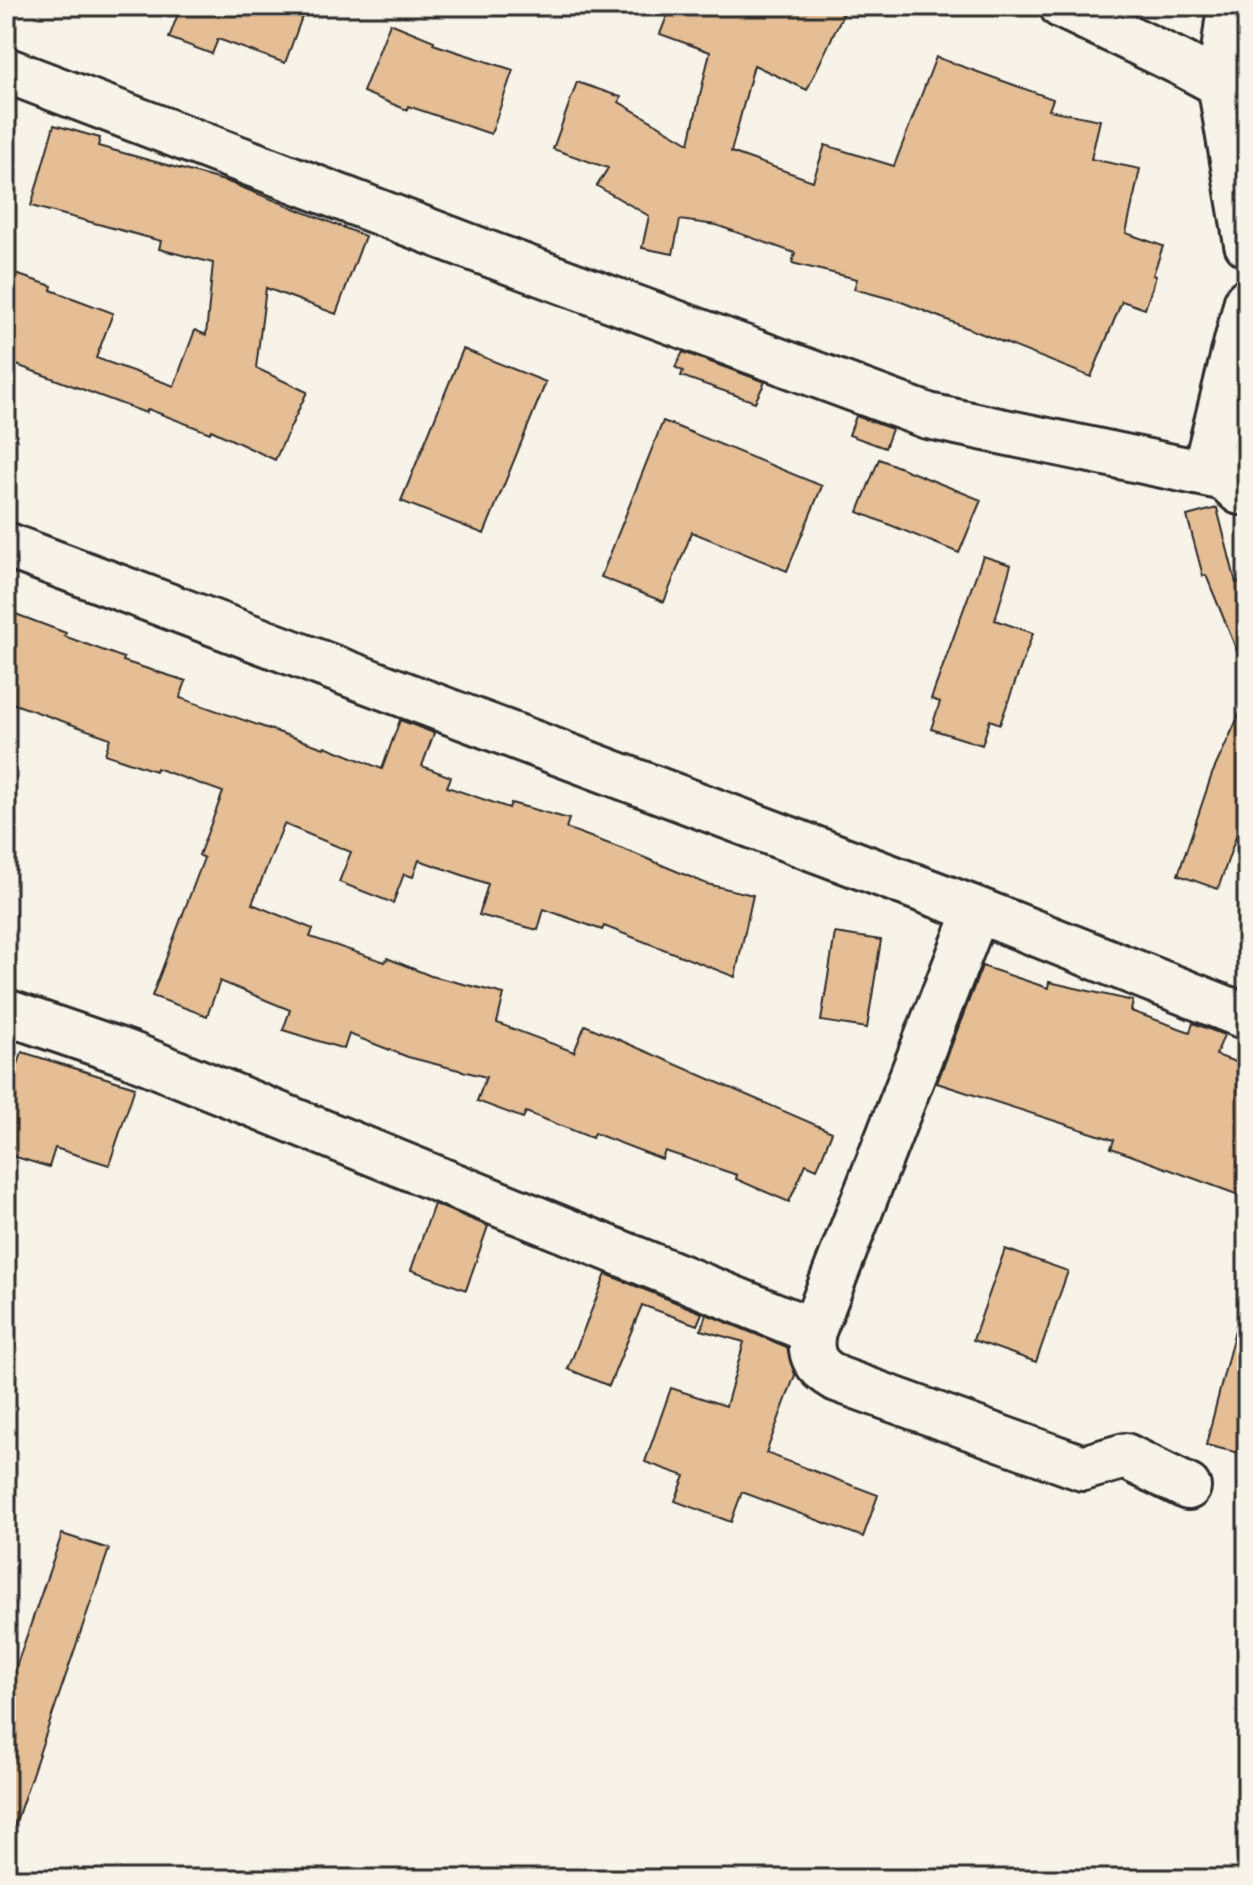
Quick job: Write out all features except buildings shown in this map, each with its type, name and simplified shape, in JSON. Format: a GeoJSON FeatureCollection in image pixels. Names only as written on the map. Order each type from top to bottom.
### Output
{"type":"FeatureCollection","features":[{"type":"Feature","properties":{"kind":"street"},"geometry":{"type":"LineString","coordinates":[[1062,6],[1234,91]]}},
{"type":"Feature","properties":{"kind":"street"},"geometry":{"type":"LineString","coordinates":[[1230,6],[1247,244]]}},
{"type":"Feature","properties":{"kind":"street"},"geometry":{"type":"LineString","coordinates":[[6,70],[489,254],[928,416],[1236,489]]}},
{"type":"Feature","properties":{"kind":"street"},"geometry":{"type":"LineString","coordinates":[[1236,489],[1210,451],[1247,301]]}},
{"type":"Feature","properties":{"kind":"street"},"geometry":{"type":"LineString","coordinates":[[6,545],[977,910],[1247,1017]]}},
{"type":"Feature","properties":{"kind":"street"},"geometry":{"type":"LineString","coordinates":[[977,910],[813,1331],[810,1345],[814,1361],[837,1379],[1083,1468],[1125,1456],[1188,1487]]}},
{"type":"Feature","properties":{"kind":"street"},"geometry":{"type":"LineString","coordinates":[[6,1012],[129,1054],[813,1331]]}}]}
